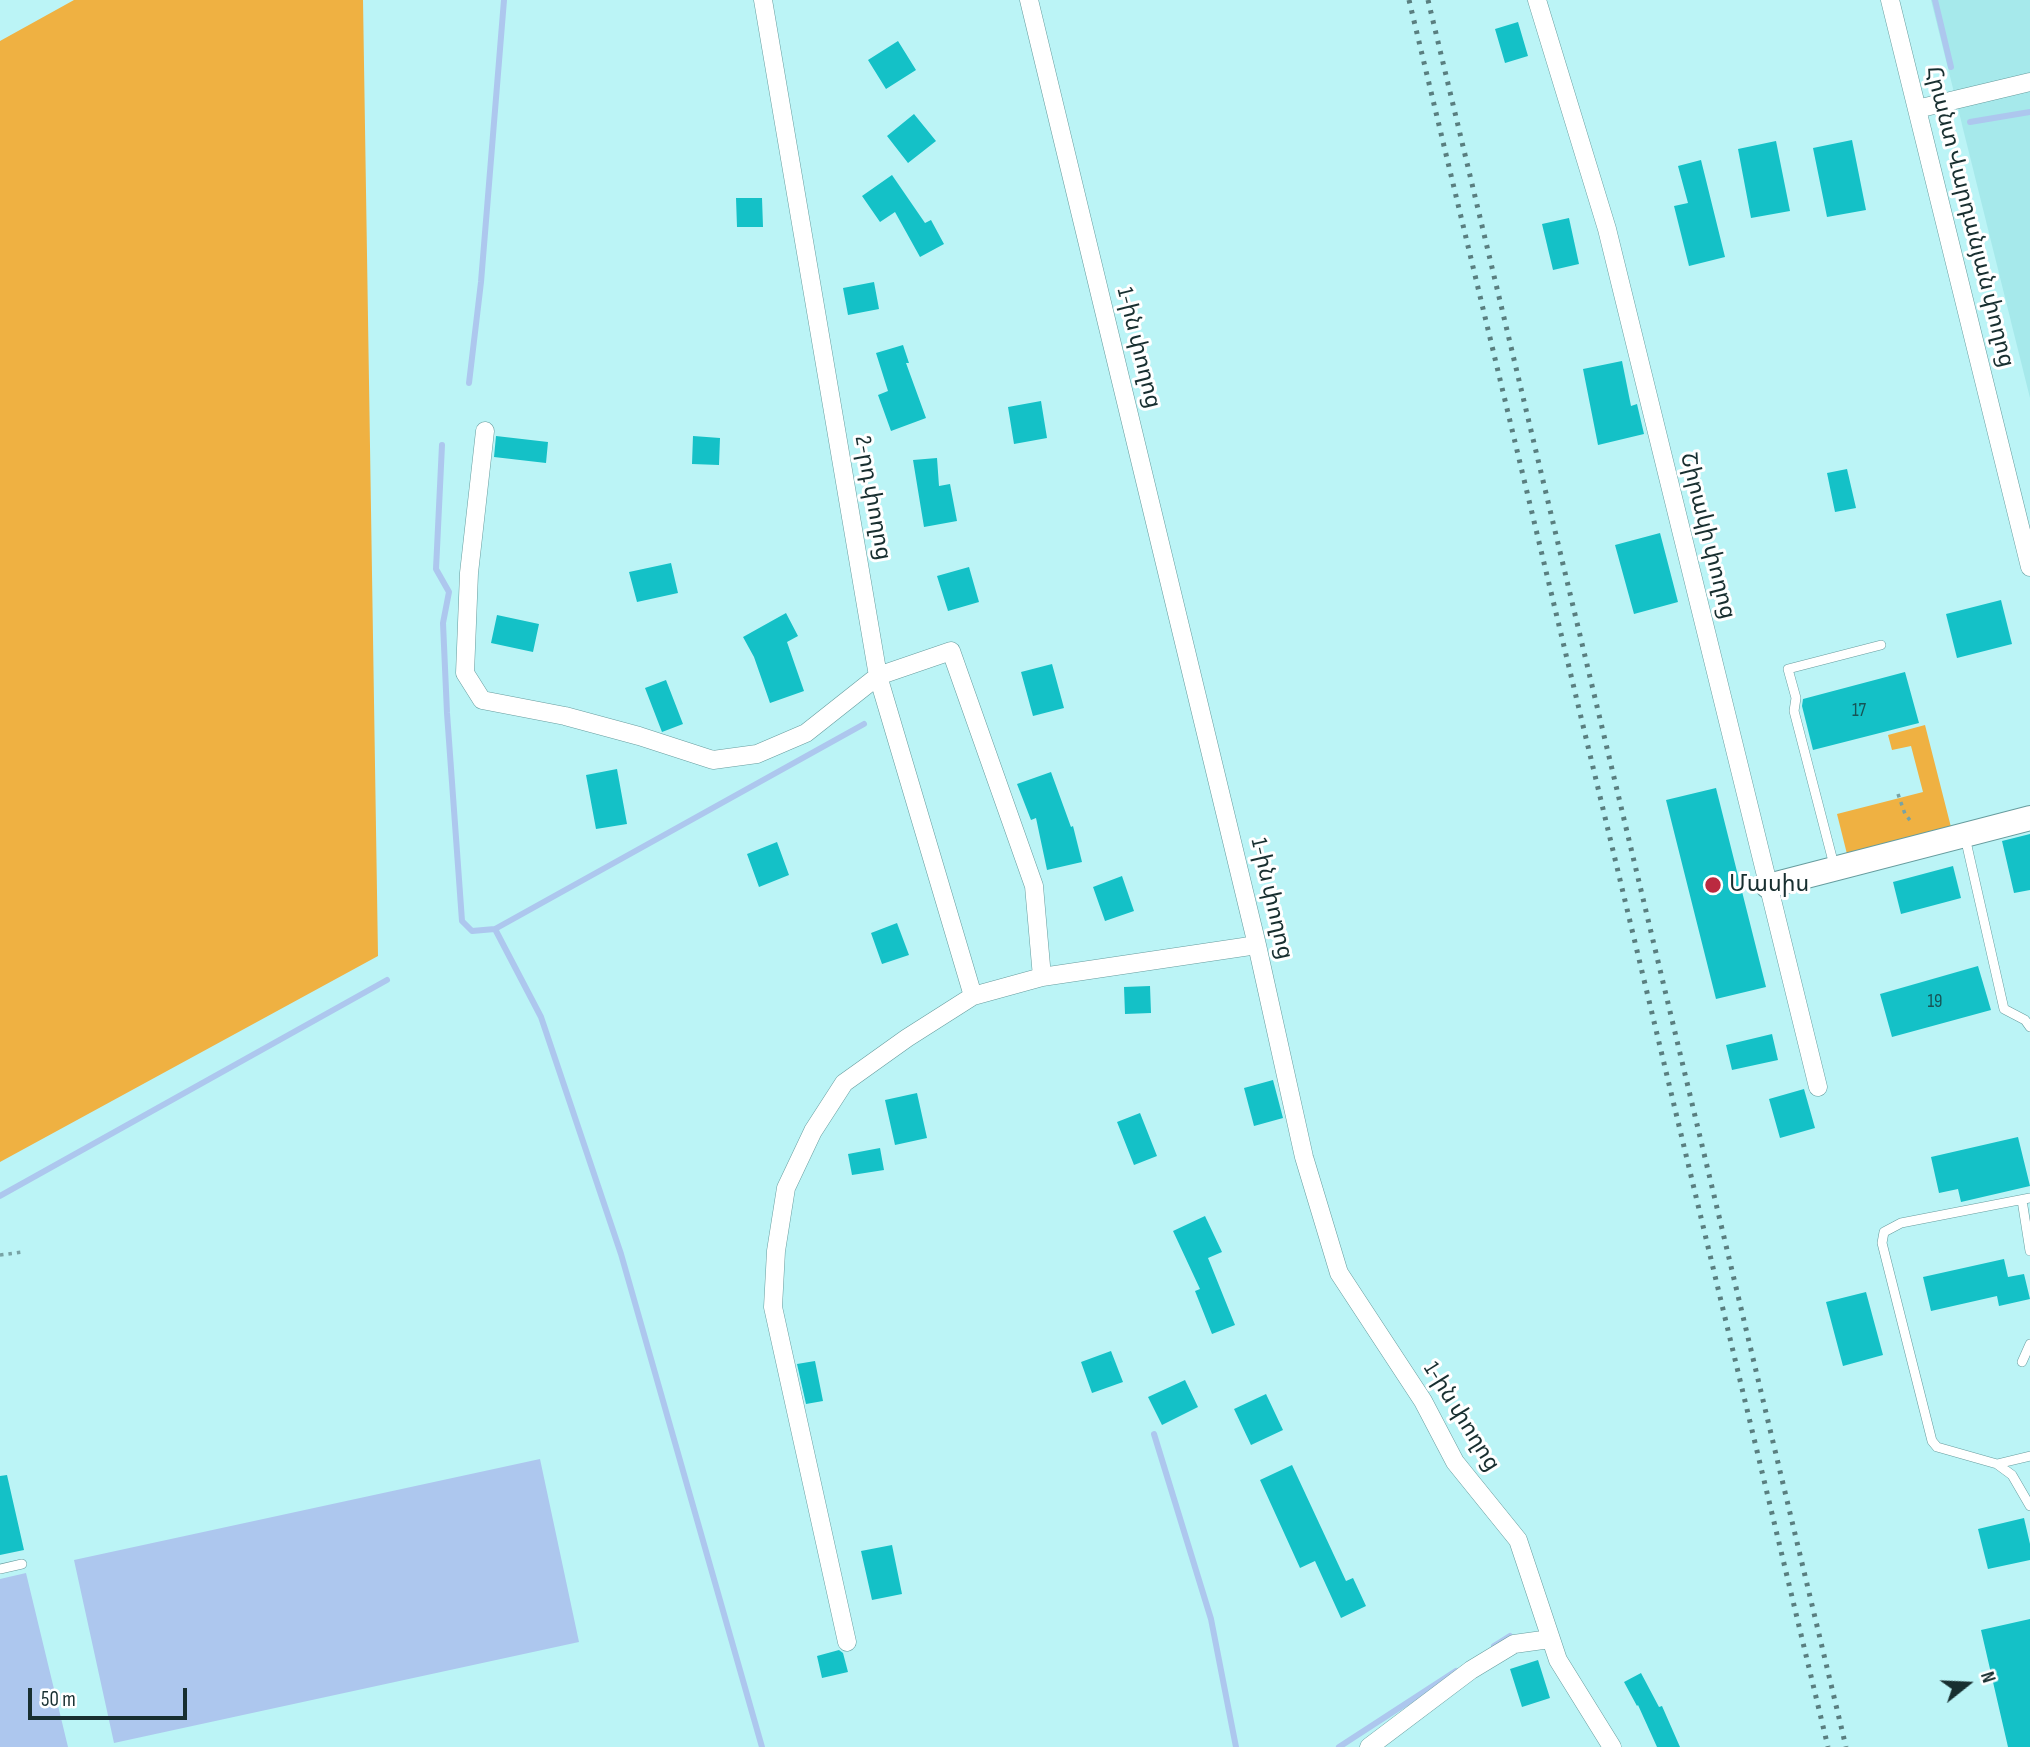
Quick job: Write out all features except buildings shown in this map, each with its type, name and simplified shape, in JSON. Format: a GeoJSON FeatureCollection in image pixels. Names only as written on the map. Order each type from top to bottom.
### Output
{"type":"FeatureCollection","features":[{"type":"Feature","properties":{"kind":"main road"},"geometry":{"type":"LineString","coordinates":[[1768,886],[2030,818]]}},
{"type":"Feature","properties":{"kind":"street","name":"2-րդ փողոց"},"geometry":{"type":"LineString","coordinates":[[762,0],[878,676],[973,996]]}},
{"type":"Feature","properties":{"kind":"street","name":"1-ին փողոց"},"geometry":{"type":"LineString","coordinates":[[1029,0],[1257,945],[1304,1157],[1339,1273],[1423,1401],[1455,1462],[1518,1540],[1558,1660],[1612,1747]]}},
{"type":"Feature","properties":{"kind":"street","name":"Շիրակի փողոց"},"geometry":{"type":"LineString","coordinates":[[1537,0],[1607,229],[1818,1087]]}},
{"type":"Feature","properties":{"kind":"street","name":"Հրանտ Վարդանյան փողոց"},"geometry":{"type":"LineString","coordinates":[[1890,0],[2030,567]]}},
{"type":"Feature","properties":{"kind":"street"},"geometry":{"type":"LineString","coordinates":[[1917,109],[2030,82]]}},
{"type":"Feature","properties":{"kind":"street"},"geometry":{"type":"LineString","coordinates":[[485,431],[469,573],[465,673],[482,700],[565,716],[713,760],[757,754],[806,733],[878,676],[951,651],[1034,886],[1042,977]]}},
{"type":"Feature","properties":{"kind":"street"},"geometry":{"type":"LineString","coordinates":[[847,1642],[772,1307],[776,1251],[786,1188],[813,1131],[844,1083],[973,996],[1042,977],[1257,945]]}},
{"type":"Feature","properties":{"kind":"street"},"geometry":{"type":"LineString","coordinates":[[1369,1747],[1471,1670],[1503,1650],[1514,1644],[1550,1639]]}},
{"type":"Feature","properties":{"kind":"lane"},"geometry":{"type":"LineString","coordinates":[[1835,870],[1794,711],[1796,698],[1788,669],[1881,645]]}},
{"type":"Feature","properties":{"kind":"lane"},"geometry":{"type":"LineString","coordinates":[[1953,838],[2004,1009],[2025,1020],[2030,1027]]}},
{"type":"Feature","properties":{"kind":"lane"},"geometry":{"type":"LineString","coordinates":[[2030,1251],[2026,1199],[1900,1223],[1884,1232],[1882,1243],[1932,1441],[1937,1447],[1997,1464],[2012,1475],[2030,1506]]}},
{"type":"Feature","properties":{"kind":"lane"},"geometry":{"type":"LineString","coordinates":[[2022,1362],[2030,1344]]}},
{"type":"Feature","properties":{"kind":"lane"},"geometry":{"type":"LineString","coordinates":[[1997,1464],[2030,1455]]}},
{"type":"Feature","properties":{"kind":"lane"},"geometry":{"type":"LineString","coordinates":[[0,1569],[22,1564]]}},
{"type":"Feature","properties":{"kind":"path"},"geometry":{"type":"LineString","coordinates":[[1898,794],[1905,814],[1923,832],[1953,838]]}},
{"type":"Feature","properties":{"kind":"path"},"geometry":{"type":"LineString","coordinates":[[0,1255],[23,1252]]}},
{"type":"Feature","properties":{"kind":"shaded area"},"geometry":{"type":"Polygon","coordinates":[[[74,0],[363,0],[378,956],[0,1162],[0,41],[74,0]]]}},
{"type":"Feature","properties":{"kind":"shaded area"},"geometry":{"type":"Polygon","coordinates":[[[1931,0],[2030,0],[2030,398],[1931,0]]]}},
{"type":"Feature","properties":{"kind":"shaded area"},"geometry":{"type":"Polygon","coordinates":[[[1925,725],[1952,831],[1848,858],[1837,814],[1923,792],[1911,746],[1892,750],[1888,735],[1925,725]]]}},
{"type":"Feature","properties":{"kind":"shaded area"},"geometry":{"type":"Polygon","coordinates":[[[540,1459],[579,1642],[114,1743],[74,1560],[540,1459]]]}},
{"type":"Feature","properties":{"kind":"shaded area"},"geometry":{"type":"Polygon","coordinates":[[[26,1573],[68,1747],[0,1747],[0,1579],[26,1573]]]}},
{"type":"Feature","properties":{"kind":"waterway"},"geometry":{"type":"LineString","coordinates":[[469,383],[481,282],[504,0]]}},
{"type":"Feature","properties":{"kind":"waterway"},"geometry":{"type":"LineString","coordinates":[[1935,0],[1951,67]]}},
{"type":"Feature","properties":{"kind":"waterway"},"geometry":{"type":"LineString","coordinates":[[1970,122],[2030,112]]}},
{"type":"Feature","properties":{"kind":"waterway"},"geometry":{"type":"LineString","coordinates":[[442,445],[436,569],[449,592],[443,623],[447,713],[462,921],[472,931],[495,929],[864,724]]}},
{"type":"Feature","properties":{"kind":"waterway"},"geometry":{"type":"LineString","coordinates":[[495,929],[541,1017],[621,1254],[762,1747]]}},
{"type":"Feature","properties":{"kind":"waterway"},"geometry":{"type":"LineString","coordinates":[[0,1196],[387,980]]}},
{"type":"Feature","properties":{"kind":"waterway"},"geometry":{"type":"LineString","coordinates":[[1154,1434],[1211,1619],[1236,1747]]}},
{"type":"Feature","properties":{"kind":"waterway"},"geometry":{"type":"LineString","coordinates":[[1494,1646],[1510,1636]]}},
{"type":"Feature","properties":{"kind":"waterway"},"geometry":{"type":"LineString","coordinates":[[1339,1747],[1456,1671]]}},
{"type":"Feature","properties":{"kind":"railway"},"geometry":{"type":"LineString","coordinates":[[1409,0],[1828,1747]]}},
{"type":"Feature","properties":{"kind":"railway"},"geometry":{"type":"LineString","coordinates":[[1428,0],[1846,1747]]}},
{"type":"Feature","properties":{"kind":"place","name":"Մասիս"},"geometry":{"type":"Point","coordinates":[1713,885]}}]}
